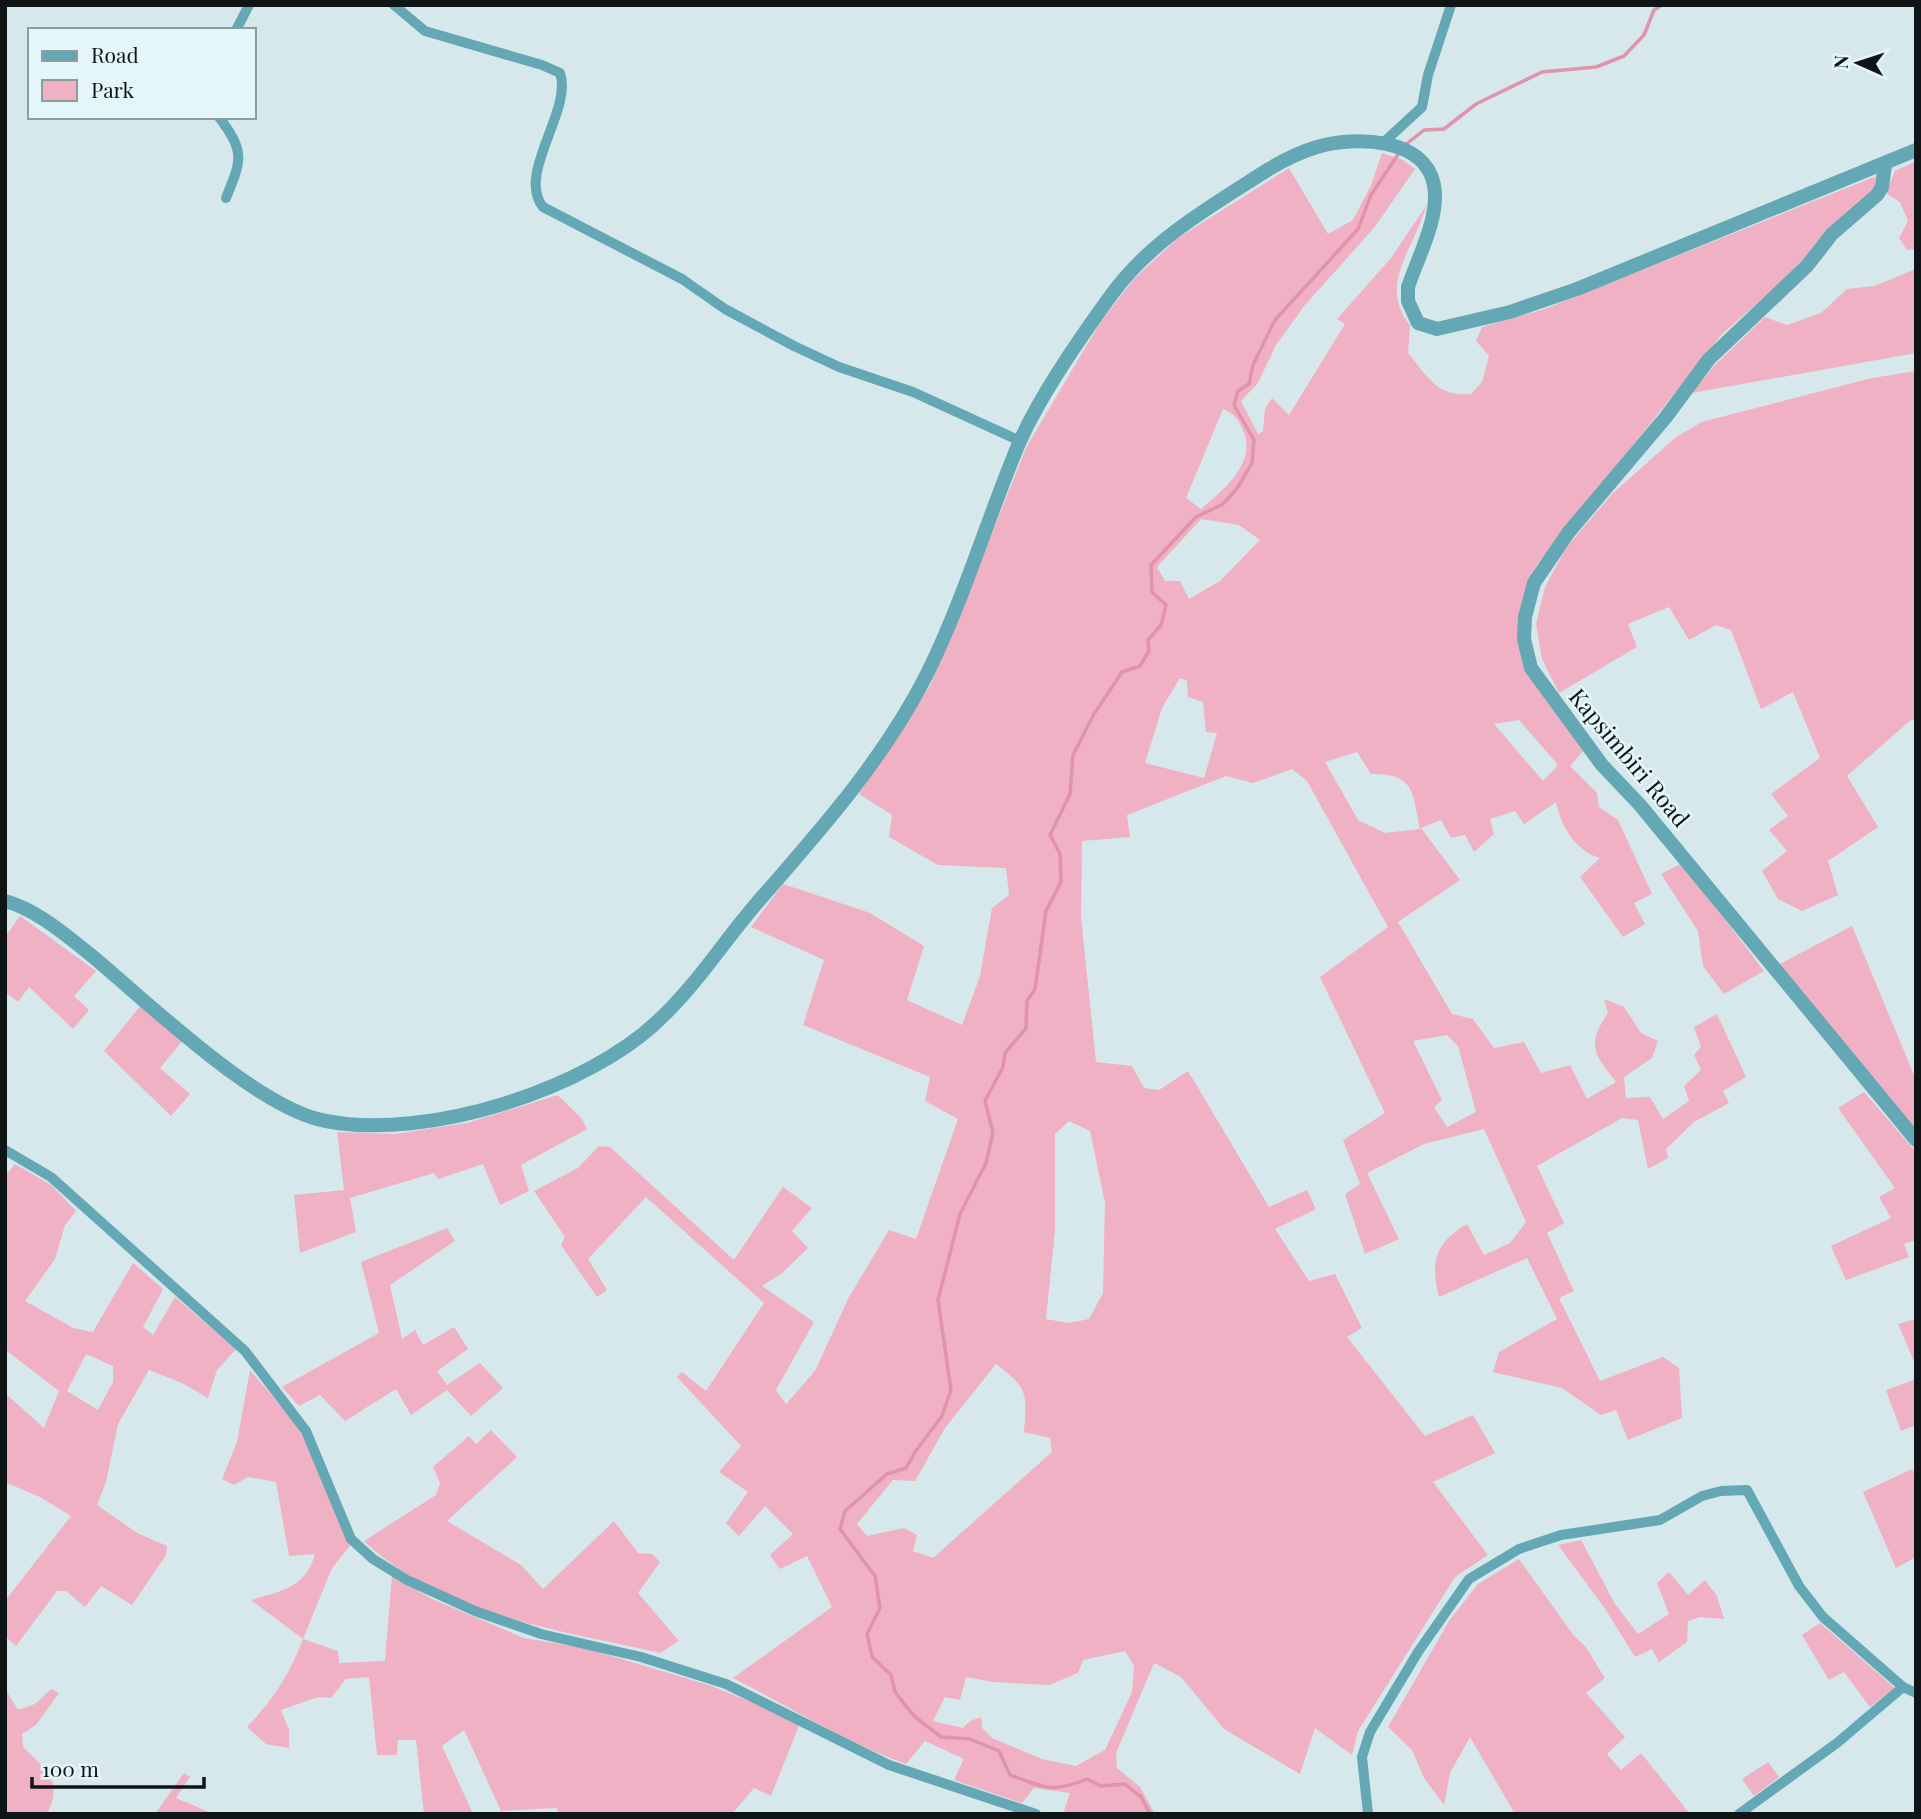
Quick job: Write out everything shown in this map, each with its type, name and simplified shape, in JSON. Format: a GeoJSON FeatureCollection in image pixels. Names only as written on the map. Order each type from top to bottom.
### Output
{"type":"FeatureCollection","features":[{"type":"Feature","properties":{"kind":"street"},"geometry":{"type":"LineString","coordinates":[[237,28],[249,5]]}},
{"type":"Feature","properties":{"kind":"street"},"geometry":{"type":"LineString","coordinates":[[394,5],[425,31],[542,65],[560,73],[562,86],[537,176],[536,195],[543,207],[682,279],[725,309],[794,346],[839,367],[913,392],[1020,441]]}},
{"type":"Feature","properties":{"kind":"street"},"geometry":{"type":"LineString","coordinates":[[1394,147],[1422,107],[1428,75],[1451,5]]}},
{"type":"Feature","properties":{"kind":"street"},"geometry":{"type":"LineString","coordinates":[[221,119],[232,133],[240,152],[240,164],[226,198]]}},
{"type":"Feature","properties":{"kind":"street"},"geometry":{"type":"LineString","coordinates":[[5,901],[18,904],[61,932],[247,1082],[292,1112],[336,1123],[381,1125],[422,1121],[496,1104],[563,1082],[605,1063],[662,1017],[871,767],[931,666],[1020,441],[1112,294],[1156,246],[1210,207],[1303,151],[1337,143],[1394,147],[1422,159],[1431,175],[1435,198],[1408,287],[1408,301],[1418,323],[1437,328],[1510,312],[1577,289],[1885,165],[1916,150]]}},
{"type":"Feature","properties":{"kind":"street","name":"Kapsimbiri Road"},"geometry":{"type":"LineString","coordinates":[[1885,165],[1882,187],[1877,195],[1832,234],[1807,265],[1709,359],[1667,417],[1568,533],[1534,583],[1524,639],[1531,668],[1602,765],[1640,805],[1916,1140]]}},
{"type":"Feature","properties":{"kind":"street"},"geometry":{"type":"LineString","coordinates":[[5,1150],[51,1177],[245,1351],[306,1431],[351,1539],[373,1559],[425,1589],[487,1616],[541,1634],[619,1651],[726,1684],[889,1765],[1036,1814]]}},
{"type":"Feature","properties":{"kind":"street"},"geometry":{"type":"LineString","coordinates":[[1368,1814],[1362,1757],[1370,1732],[1418,1651],[1469,1579],[1519,1549],[1586,1529],[1660,1520],[1702,1496],[1721,1491],[1747,1490],[1800,1586],[1823,1617],[1903,1687],[1916,1693]]}},
{"type":"Feature","properties":{"kind":"street"},"geometry":{"type":"LineString","coordinates":[[1739,1814],[1837,1743],[1903,1687]]}},
{"type":"Feature","properties":{"kind":"green space"},"geometry":{"type":"Polygon","coordinates":[[[1382,153],[1403,160],[1415,169],[1374,228],[1305,305],[1276,345],[1258,383],[1241,401],[1258,434],[1263,431],[1265,409],[1272,398],[1289,415],[1345,324],[1337,319],[1391,258],[1426,206],[1401,266],[1398,281],[1397,295],[1401,310],[1410,325],[1408,353],[1441,389],[1471,394],[1482,382],[1489,356],[1476,341],[1482,327],[1545,309],[1879,175],[1878,183],[1869,196],[1806,261],[1722,334],[1537,565],[1524,594],[1519,634],[1584,750],[1570,766],[1597,793],[1599,807],[1618,820],[1652,894],[1634,903],[1645,924],[1623,937],[1580,877],[1600,858],[1576,844],[1561,820],[1556,802],[1524,824],[1515,811],[1490,819],[1494,834],[1474,852],[1465,835],[1451,838],[1441,820],[1421,828],[1460,880],[1398,922],[1452,1014],[1473,1019],[1494,1048],[1524,1042],[1541,1073],[1570,1065],[1587,1099],[1616,1082],[1602,1064],[1596,1049],[1597,1033],[1608,1013],[1604,999],[1624,1007],[1641,1033],[1658,1041],[1652,1058],[1624,1077],[1626,1098],[1650,1097],[1663,1119],[1689,1101],[1684,1086],[1701,1070],[1694,1055],[1701,1047],[1694,1027],[1717,1014],[1746,1077],[1723,1091],[1729,1103],[1694,1122],[1666,1149],[1668,1158],[1648,1169],[1638,1120],[1622,1118],[1537,1166],[1564,1223],[1547,1233],[1574,1291],[1559,1298],[1600,1381],[1663,1357],[1679,1368],[1682,1418],[1628,1440],[1616,1410],[1601,1415],[1562,1388],[1493,1372],[1499,1352],[1557,1319],[1527,1258],[1439,1297],[1435,1264],[1442,1246],[1456,1231],[1467,1224],[1484,1255],[1510,1243],[1526,1222],[1484,1129],[1424,1144],[1367,1173],[1399,1239],[1365,1254],[1345,1194],[1360,1184],[1343,1140],[1385,1113],[1320,977],[1388,927],[1307,781],[1292,769],[1253,783],[1226,776],[1127,815],[1130,837],[1082,841],[1081,917],[1096,1062],[1132,1066],[1144,1088],[1159,1090],[1188,1071],[1269,1207],[1307,1190],[1316,1209],[1275,1229],[1309,1281],[1335,1274],[1362,1328],[1347,1337],[1425,1436],[1473,1415],[1495,1453],[1433,1482],[1488,1555],[1455,1577],[1358,1731],[1352,1755],[1315,1728],[1300,1774],[1224,1729],[1181,1677],[1154,1663],[1116,1753],[1117,1768],[1140,1787],[1155,1814],[1063,1814],[1070,1793],[1034,1788],[1022,1803],[954,1780],[964,1759],[925,1741],[906,1764],[839,1735],[733,1678],[832,1607],[807,1556],[780,1569],[770,1555],[793,1534],[765,1506],[739,1536],[726,1523],[748,1492],[719,1472],[741,1446],[677,1377],[682,1372],[706,1391],[764,1303],[646,1197],[588,1259],[607,1290],[597,1297],[561,1245],[565,1237],[534,1191],[578,1168],[599,1146],[610,1147],[734,1260],[783,1187],[812,1208],[792,1231],[808,1248],[782,1273],[762,1286],[814,1322],[776,1390],[786,1404],[815,1371],[848,1299],[889,1230],[916,1239],[958,1119],[925,1101],[930,1077],[803,1025],[824,960],[751,927],[783,884],[870,913],[924,946],[907,1000],[962,1025],[980,976],[992,908],[1009,895],[1006,868],[938,865],[889,837],[892,815],[859,794],[931,684],[1027,446],[1100,323],[1134,279],[1178,238],[1289,168],[1328,234],[1353,220],[1371,185],[1382,153]],[[1223,409],[1186,498],[1201,509],[1227,485],[1245,455],[1246,444],[1240,424],[1234,415],[1223,409]],[[1201,519],[1157,567],[1165,581],[1180,581],[1189,599],[1220,581],[1260,540],[1239,525],[1201,519]],[[1180,678],[1162,708],[1145,763],[1204,778],[1217,733],[1206,732],[1203,702],[1188,697],[1187,681],[1180,678]],[[1519,720],[1494,724],[1543,781],[1558,765],[1519,720]],[[1357,752],[1325,762],[1358,820],[1385,833],[1420,829],[1409,787],[1396,777],[1371,774],[1357,752]],[[1447,1035],[1413,1041],[1442,1100],[1434,1107],[1447,1127],[1476,1112],[1458,1046],[1447,1035]],[[1069,1121],[1055,1134],[1055,1230],[1046,1319],[1069,1323],[1089,1319],[1103,1293],[1105,1203],[1090,1131],[1069,1121]],[[996,1364],[945,1428],[915,1481],[893,1480],[857,1524],[867,1536],[904,1528],[917,1535],[913,1551],[933,1558],[1052,1452],[1050,1438],[1024,1432],[1023,1392],[1014,1379],[996,1364]],[[1125,1651],[1083,1660],[1078,1673],[1049,1685],[993,1682],[966,1677],[960,1700],[945,1697],[933,1721],[963,1728],[970,1721],[981,1717],[982,1728],[992,1738],[1042,1759],[1076,1766],[1105,1750],[1132,1692],[1134,1666],[1125,1651]]]}},
{"type":"Feature","properties":{"kind":"green space"},"geometry":{"type":"Polygon","coordinates":[[[1916,161],[1916,249],[1907,250],[1899,238],[1908,221],[1900,202],[1886,193],[1895,171],[1916,161]]]}},
{"type":"Feature","properties":{"kind":"green space"},"geometry":{"type":"Polygon","coordinates":[[[1916,269],[1916,353],[1692,393],[1714,366],[1765,317],[1787,325],[1821,313],[1847,289],[1874,286],[1916,269]]]}},
{"type":"Feature","properties":{"kind":"green space"},"geometry":{"type":"Polygon","coordinates":[[[1916,371],[1916,723],[1912,719],[1847,776],[1878,827],[1828,861],[1838,895],[1802,911],[1778,899],[1762,871],[1787,851],[1769,830],[1788,816],[1771,794],[1820,758],[1793,692],[1761,709],[1731,630],[1716,625],[1689,640],[1669,607],[1628,624],[1637,647],[1559,693],[1542,659],[1536,624],[1545,587],[1566,548],[1612,494],[1676,437],[1702,422],[1872,378],[1916,371]]]}},
{"type":"Feature","properties":{"kind":"green space"},"geometry":{"type":"Polygon","coordinates":[[[1682,863],[1764,971],[1724,994],[1703,966],[1698,931],[1661,874],[1682,863]]]}},
{"type":"Feature","properties":{"kind":"green space"},"geometry":{"type":"Polygon","coordinates":[[[20,916],[96,971],[74,996],[89,1010],[73,1029],[29,987],[18,1002],[5,992],[5,937],[20,916]]]}},
{"type":"Feature","properties":{"kind":"green space"},"geometry":{"type":"Polygon","coordinates":[[[1852,926],[1916,1080],[1916,1130],[1778,965],[1852,926]]]}},
{"type":"Feature","properties":{"kind":"green space"},"geometry":{"type":"Polygon","coordinates":[[[141,1005],[183,1040],[160,1068],[190,1094],[171,1116],[104,1051],[141,1005]]]}},
{"type":"Feature","properties":{"kind":"green space"},"geometry":{"type":"Polygon","coordinates":[[[1864,1092],[1916,1152],[1916,1240],[1904,1244],[1909,1257],[1846,1280],[1831,1246],[1891,1218],[1879,1197],[1895,1188],[1838,1108],[1864,1092]]]}},
{"type":"Feature","properties":{"kind":"green space"},"geometry":{"type":"Polygon","coordinates":[[[558,1095],[582,1119],[587,1129],[521,1165],[529,1191],[500,1205],[483,1164],[438,1179],[434,1173],[350,1198],[356,1232],[300,1253],[294,1195],[344,1190],[337,1132],[395,1134],[467,1123],[558,1095]]]}},
{"type":"Feature","properties":{"kind":"green space"},"geometry":{"type":"Polygon","coordinates":[[[15,1164],[51,1185],[76,1211],[65,1225],[55,1259],[25,1301],[73,1328],[93,1332],[133,1263],[163,1289],[143,1327],[153,1335],[175,1297],[236,1349],[217,1370],[208,1398],[182,1383],[149,1370],[118,1424],[106,1482],[97,1505],[137,1533],[167,1546],[166,1555],[132,1605],[101,1586],[85,1607],[66,1591],[57,1591],[16,1646],[5,1636],[5,1601],[71,1516],[40,1497],[7,1483],[5,1486],[5,1393],[44,1428],[59,1391],[7,1351],[5,1353],[5,1176],[15,1164]],[[86,1354],[67,1391],[98,1410],[113,1382],[113,1366],[86,1354]]]}},
{"type":"Feature","properties":{"kind":"green space"},"geometry":{"type":"Polygon","coordinates":[[[447,1228],[455,1241],[390,1285],[402,1339],[415,1330],[423,1345],[454,1327],[468,1349],[437,1371],[447,1385],[480,1363],[503,1388],[471,1416],[447,1390],[411,1415],[396,1389],[345,1421],[320,1395],[299,1406],[282,1387],[379,1333],[361,1262],[447,1228]]]}},
{"type":"Feature","properties":{"kind":"green space"},"geometry":{"type":"Polygon","coordinates":[[[1916,1319],[1916,1366],[1898,1324],[1916,1319]]]}},
{"type":"Feature","properties":{"kind":"green space"},"geometry":{"type":"Polygon","coordinates":[[[250,1370],[294,1421],[316,1460],[350,1546],[332,1568],[303,1639],[251,1600],[282,1590],[299,1581],[311,1565],[315,1554],[289,1556],[276,1482],[248,1477],[234,1485],[222,1479],[237,1442],[250,1370]]]}},
{"type":"Feature","properties":{"kind":"green space"},"geometry":{"type":"Polygon","coordinates":[[[1916,1379],[1916,1425],[1901,1431],[1886,1390],[1916,1379]]]}},
{"type":"Feature","properties":{"kind":"green space"},"geometry":{"type":"Polygon","coordinates":[[[491,1430],[517,1457],[447,1521],[521,1565],[543,1589],[614,1521],[638,1553],[652,1554],[660,1562],[638,1593],[679,1641],[660,1653],[503,1616],[465,1603],[429,1586],[395,1566],[364,1541],[436,1495],[440,1483],[433,1467],[469,1436],[476,1444],[491,1430]]]}},
{"type":"Feature","properties":{"kind":"green space"},"geometry":{"type":"Polygon","coordinates":[[[1912,1469],[1916,1479],[1916,1557],[1896,1568],[1863,1492],[1912,1469]]]}},
{"type":"Feature","properties":{"kind":"green space"},"geometry":{"type":"Polygon","coordinates":[[[1581,1540],[1615,1604],[1638,1634],[1669,1614],[1657,1583],[1669,1572],[1688,1595],[1705,1580],[1717,1596],[1724,1619],[1700,1617],[1688,1621],[1687,1642],[1659,1662],[1652,1649],[1635,1657],[1606,1610],[1558,1545],[1581,1540]]]}},
{"type":"Feature","properties":{"kind":"green space"},"geometry":{"type":"Polygon","coordinates":[[[1519,1559],[1574,1636],[1585,1646],[1605,1678],[1586,1693],[1625,1737],[1607,1754],[1621,1770],[1641,1753],[1690,1814],[1515,1814],[1470,1737],[1450,1773],[1444,1805],[1424,1778],[1412,1750],[1388,1727],[1449,1621],[1478,1584],[1519,1559]]]}},
{"type":"Feature","properties":{"kind":"green space"},"geometry":{"type":"Polygon","coordinates":[[[392,1576],[432,1599],[524,1638],[585,1648],[712,1686],[800,1723],[771,1796],[754,1788],[732,1814],[560,1814],[556,1808],[501,1811],[464,1730],[442,1746],[473,1814],[424,1814],[416,1740],[398,1740],[397,1755],[377,1755],[369,1677],[346,1679],[331,1698],[318,1697],[281,1710],[289,1730],[289,1748],[266,1744],[247,1727],[280,1686],[303,1639],[338,1651],[339,1663],[385,1661],[392,1576]]]}},
{"type":"Feature","properties":{"kind":"green space"},"geometry":{"type":"Polygon","coordinates":[[[1820,1623],[1895,1688],[1870,1707],[1844,1672],[1829,1680],[1802,1635],[1820,1623]]]}},
{"type":"Feature","properties":{"kind":"green space"},"geometry":{"type":"Polygon","coordinates":[[[5,1689],[18,1710],[35,1704],[51,1689],[59,1693],[36,1725],[22,1734],[23,1747],[45,1769],[53,1784],[52,1803],[47,1814],[5,1814],[5,1689]]]}},
{"type":"Feature","properties":{"kind":"green space"},"geometry":{"type":"Polygon","coordinates":[[[1768,1762],[1779,1777],[1754,1796],[1742,1779],[1768,1762]]]}},
{"type":"Feature","properties":{"kind":"green space"},"geometry":{"type":"Polygon","coordinates":[[[184,1773],[190,1777],[176,1798],[214,1814],[155,1814],[184,1773]]]}},
{"type":"Feature","properties":{"kind":"waterway"},"geometry":{"type":"LineString","coordinates":[[1404,146],[1424,130],[1444,129],[1476,104],[1542,72],[1596,67],[1624,56],[1644,35],[1654,10],[1662,5]]}},
{"type":"Feature","properties":{"kind":"waterway"},"geometry":{"type":"LineString","coordinates":[[1150,1814],[1141,1797],[1125,1784],[1101,1786],[1087,1779],[1057,1787],[1032,1783],[1010,1775],[999,1751],[970,1739],[941,1737],[914,1716],[895,1692],[891,1675],[872,1657],[867,1634],[880,1608],[875,1576],[840,1529],[845,1511],[887,1474],[906,1468],[942,1416],[951,1390],[938,1300],[960,1214],[986,1163],[993,1133],[985,1101],[1003,1067],[1005,1053],[1026,1028],[1027,1001],[1035,989],[1046,911],[1061,882],[1060,854],[1050,835],[1070,794],[1073,755],[1094,714],[1122,672],[1140,666],[1149,651],[1148,640],[1161,625],[1166,605],[1152,592],[1151,565],[1196,517],[1223,504],[1238,487],[1252,463],[1254,440],[1234,405],[1238,391],[1249,384],[1253,365],[1275,320],[1358,229],[1371,195],[1399,153]]}}]}
